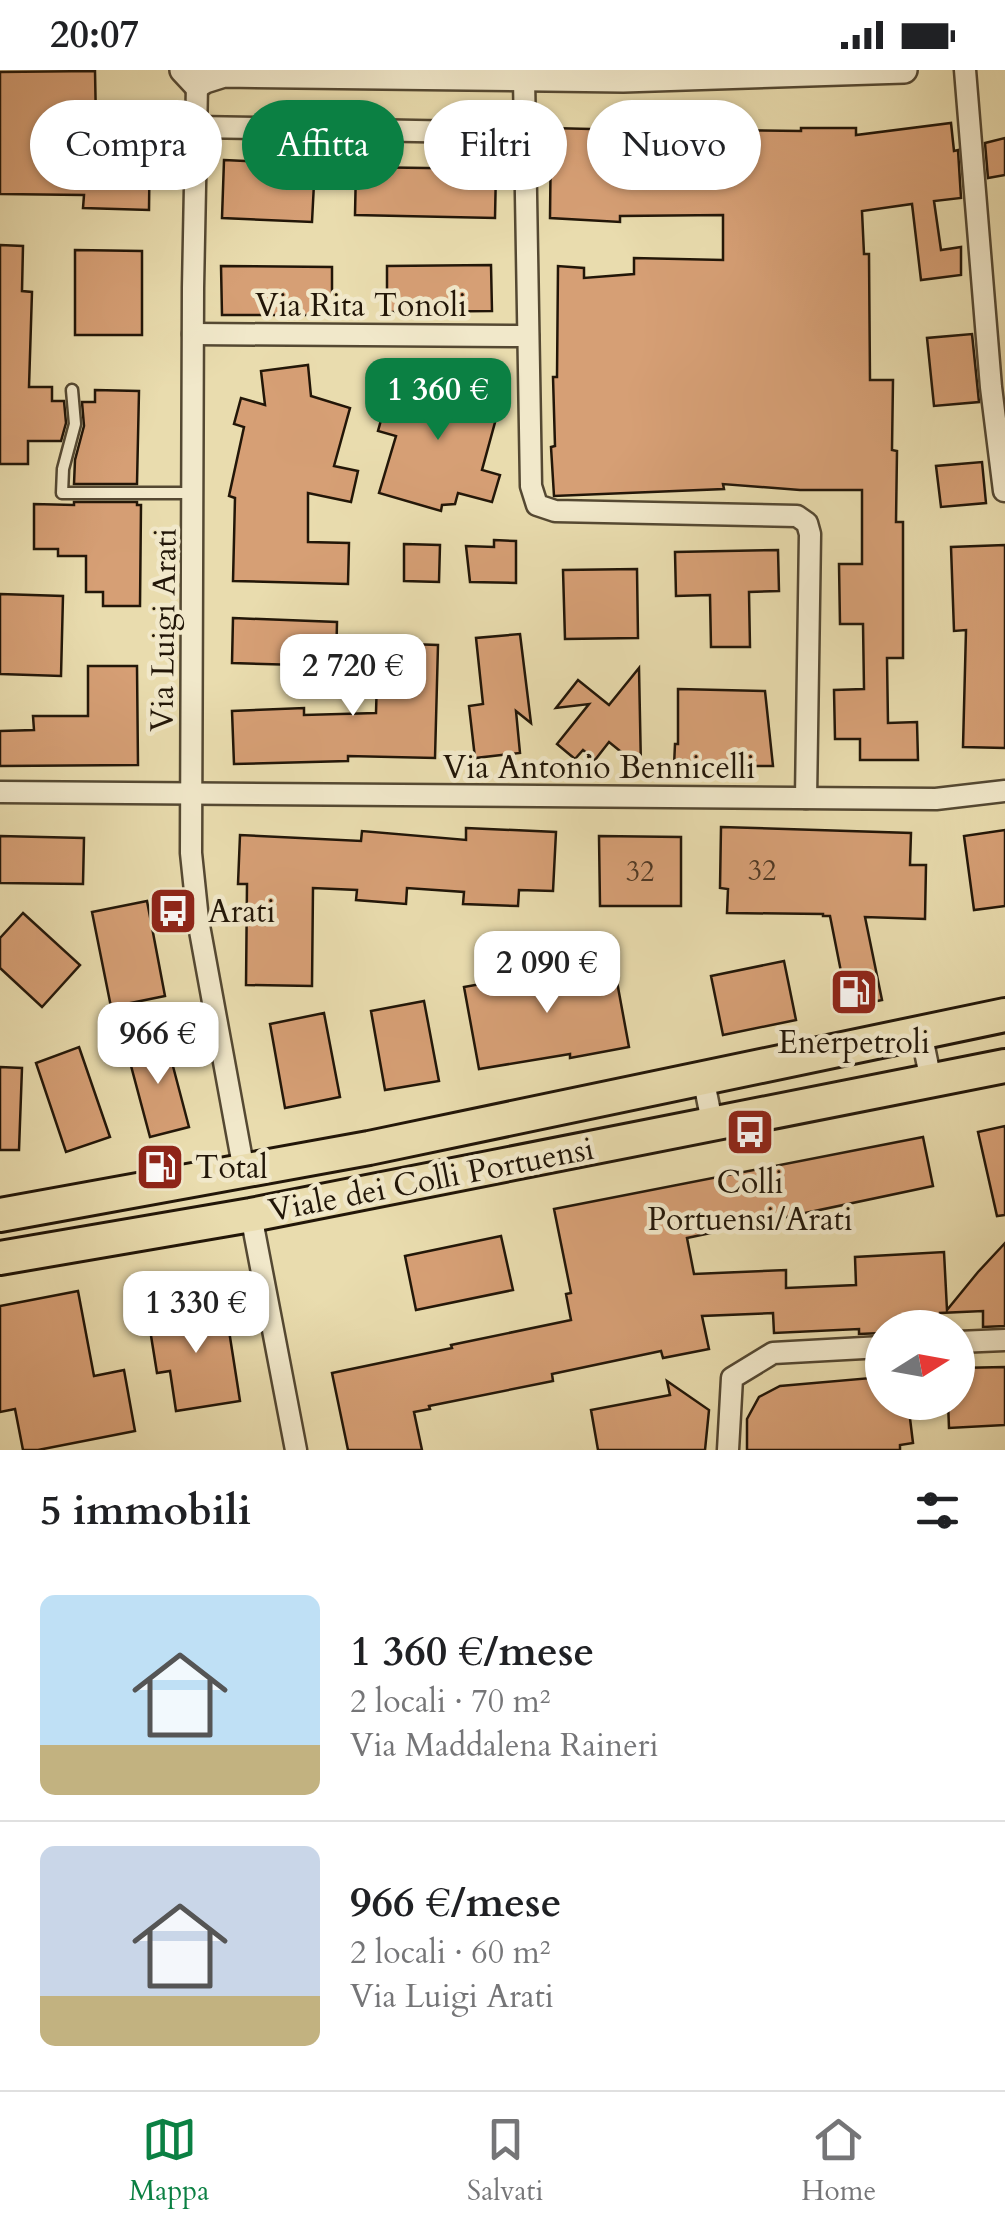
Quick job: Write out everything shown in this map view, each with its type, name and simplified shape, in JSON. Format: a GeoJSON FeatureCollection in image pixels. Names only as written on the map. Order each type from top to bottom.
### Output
{"type":"FeatureCollection","features":[{"type":"Feature","properties":{"kind":"main road","name":"Viale dei Colli Portuensi"},"geometry":{"type":"LineString","coordinates":[[0,1258],[145,1211],[244,1171],[1005,1015]]}},
{"type":"Feature","properties":{"kind":"main road","name":"Viale dei Colli Portuensi"},"geometry":{"type":"LineString","coordinates":[[0,1215],[145,1211],[251,1215],[1005,1066]]}},
{"type":"Feature","properties":{"kind":"street"},"geometry":{"type":"LineString","coordinates":[[190,78],[331,72],[623,79],[904,70]]}},
{"type":"Feature","properties":{"kind":"street"},"geometry":{"type":"LineString","coordinates":[[965,70],[1004,491]]}},
{"type":"Feature","properties":{"kind":"street"},"geometry":{"type":"LineString","coordinates":[[524,78],[524,100]]}},
{"type":"Feature","properties":{"kind":"street"},"geometry":{"type":"LineString","coordinates":[[222,127],[424,131]]}},
{"type":"Feature","properties":{"kind":"street","name":"Via Luigi Arati"},"geometry":{"type":"LineString","coordinates":[[195,190],[190,853],[244,1171]]}},
{"type":"Feature","properties":{"kind":"street"},"geometry":{"type":"LineString","coordinates":[[525,190],[531,486],[537,505],[555,511],[797,516],[807,524],[810,534],[806,798]]}},
{"type":"Feature","properties":{"kind":"street","name":"Via Rita Tonoli"},"geometry":{"type":"LineString","coordinates":[[193,334],[528,336]]}},
{"type":"Feature","properties":{"kind":"street","name":"Via Antonio Bennicelli"},"geometry":{"type":"LineString","coordinates":[[0,792],[946,799],[1005,792]]}},
{"type":"Feature","properties":{"kind":"street"},"geometry":{"type":"LineString","coordinates":[[921,1032],[931,1081]]}},
{"type":"Feature","properties":{"kind":"street"},"geometry":{"type":"LineString","coordinates":[[702,1077],[712,1122]]}},
{"type":"Feature","properties":{"kind":"street"},"geometry":{"type":"LineString","coordinates":[[251,1215],[296,1450]]}},
{"type":"Feature","properties":{"kind":"street"},"geometry":{"type":"LineString","coordinates":[[975,1341],[1005,1340]]}},
{"type":"Feature","properties":{"kind":"street"},"geometry":{"type":"LineString","coordinates":[[728,1450],[732,1378],[772,1352],[865,1347]]}},
{"type":"Feature","properties":{"kind":"lane"},"geometry":{"type":"LineString","coordinates":[[72,390],[74,424],[62,494],[194,493]]}},
{"type":"Feature","properties":{"kind":"building"},"geometry":{"type":"Polygon","coordinates":[[[95,71],[96,100],[30,100],[30,190],[149,190],[149,210],[83,208],[84,195],[0,194],[0,72],[95,71]]]}},
{"type":"Feature","properties":{"kind":"building"},"geometry":{"type":"Polygon","coordinates":[[[951,123],[954,151],[958,150],[961,198],[934,201],[941,250],[961,247],[961,275],[921,280],[912,204],[862,211],[864,254],[869,254],[870,380],[893,380],[896,522],[903,522],[903,658],[887,658],[888,723],[917,722],[918,760],[860,760],[860,739],[835,739],[834,690],[864,689],[863,624],[840,624],[839,564],[862,564],[862,490],[723,484],[724,489],[554,496],[551,447],[555,446],[553,377],[557,377],[558,266],[584,268],[584,278],[634,274],[634,258],[723,260],[723,215],[620,216],[620,222],[550,218],[550,190],[567,190],[567,128],[587,129],[587,190],[761,190],[761,131],[856,128],[856,135],[951,123]]]}},
{"type":"Feature","properties":{"kind":"building"},"geometry":{"type":"Polygon","coordinates":[[[1005,138],[1005,175],[988,178],[985,143],[1005,138]]]}},
{"type":"Feature","properties":{"kind":"building"},"geometry":{"type":"Polygon","coordinates":[[[224,160],[242,161],[242,190],[314,190],[312,222],[222,218],[224,160]]]}},
{"type":"Feature","properties":{"kind":"building"},"geometry":{"type":"Polygon","coordinates":[[[404,168],[424,168],[424,190],[496,190],[495,218],[355,215],[356,190],[404,190],[404,168]]]}},
{"type":"Feature","properties":{"kind":"building"},"geometry":{"type":"Polygon","coordinates":[[[0,245],[23,246],[22,291],[32,292],[29,387],[52,387],[52,401],[64,401],[66,423],[61,441],[28,441],[28,464],[0,464],[0,245]]]}},
{"type":"Feature","properties":{"kind":"building"},"geometry":{"type":"Polygon","coordinates":[[[75,250],[142,251],[142,335],[75,335],[75,250]]]}},
{"type":"Feature","properties":{"kind":"building"},"geometry":{"type":"Polygon","coordinates":[[[491,265],[492,311],[387,312],[387,266],[491,265]]]}},
{"type":"Feature","properties":{"kind":"building"},"geometry":{"type":"Polygon","coordinates":[[[221,266],[332,267],[332,315],[222,315],[221,266]]]}},
{"type":"Feature","properties":{"kind":"building"},"geometry":{"type":"Polygon","coordinates":[[[972,334],[979,402],[934,406],[927,338],[972,334]]]}},
{"type":"Feature","properties":{"kind":"building"},"geometry":{"type":"Polygon","coordinates":[[[308,365],[311,396],[350,408],[334,466],[358,471],[351,502],[308,493],[308,542],[349,543],[348,584],[233,581],[235,498],[229,496],[244,427],[234,424],[241,398],[265,405],[261,371],[308,365]]]}},
{"type":"Feature","properties":{"kind":"building"},"geometry":{"type":"Polygon","coordinates":[[[455,368],[459,392],[500,404],[482,470],[500,475],[492,502],[458,493],[455,504],[442,505],[441,511],[379,493],[396,436],[378,431],[389,392],[413,399],[409,376],[455,368]]]}},
{"type":"Feature","properties":{"kind":"building"},"geometry":{"type":"Polygon","coordinates":[[[95,390],[139,391],[137,484],[74,484],[75,460],[84,426],[82,402],[95,402],[95,390]]]}},
{"type":"Feature","properties":{"kind":"building"},"geometry":{"type":"Polygon","coordinates":[[[982,462],[986,503],[941,507],[936,466],[982,462]]]}},
{"type":"Feature","properties":{"kind":"building"},"geometry":{"type":"Polygon","coordinates":[[[34,504],[141,505],[140,606],[103,606],[103,592],[86,592],[86,556],[58,556],[58,549],[34,549],[34,504]]]}},
{"type":"Feature","properties":{"kind":"building"},"geometry":{"type":"Polygon","coordinates":[[[494,540],[516,541],[516,583],[470,582],[466,546],[494,547],[494,540]]]}},
{"type":"Feature","properties":{"kind":"building"},"geometry":{"type":"Polygon","coordinates":[[[404,544],[440,545],[439,582],[404,581],[404,544]]]}},
{"type":"Feature","properties":{"kind":"building"},"geometry":{"type":"Polygon","coordinates":[[[1005,545],[1005,748],[963,747],[966,630],[954,631],[951,547],[1005,545]]]}},
{"type":"Feature","properties":{"kind":"building"},"geometry":{"type":"Polygon","coordinates":[[[778,550],[779,591],[749,592],[750,647],[711,647],[710,595],[676,596],[675,552],[778,550]]]}},
{"type":"Feature","properties":{"kind":"building"},"geometry":{"type":"Polygon","coordinates":[[[637,569],[638,638],[565,639],[563,570],[637,569]]]}},
{"type":"Feature","properties":{"kind":"building"},"geometry":{"type":"Polygon","coordinates":[[[0,594],[63,596],[61,676],[0,674],[0,594]]]}},
{"type":"Feature","properties":{"kind":"building"},"geometry":{"type":"Polygon","coordinates":[[[233,618],[337,622],[336,666],[232,663],[233,618]]]}},
{"type":"Feature","properties":{"kind":"building"},"geometry":{"type":"Polygon","coordinates":[[[520,634],[531,723],[516,711],[520,753],[475,758],[469,706],[483,704],[476,638],[520,634]]]}},
{"type":"Feature","properties":{"kind":"building"},"geometry":{"type":"Polygon","coordinates":[[[378,643],[438,645],[435,758],[348,756],[348,761],[234,764],[232,711],[304,708],[304,715],[376,713],[378,643]]]}},
{"type":"Feature","properties":{"kind":"building"},"geometry":{"type":"Polygon","coordinates":[[[88,666],[137,666],[138,765],[0,766],[0,731],[34,730],[33,716],[88,716],[88,666]]]}},
{"type":"Feature","properties":{"kind":"building"},"geometry":{"type":"Polygon","coordinates":[[[639,668],[641,768],[609,742],[595,760],[583,750],[575,759],[557,744],[589,704],[556,708],[578,680],[609,705],[639,668]]]}},
{"type":"Feature","properties":{"kind":"building"},"geometry":{"type":"Polygon","coordinates":[[[678,689],[765,691],[773,766],[674,766],[678,689]]]}},
{"type":"Feature","properties":{"kind":"building"},"geometry":{"type":"Polygon","coordinates":[[[721,827],[911,833],[910,865],[926,865],[925,919],[865,917],[882,1000],[848,1007],[830,916],[727,913],[728,889],[720,888],[721,827]]]}},
{"type":"Feature","properties":{"kind":"building"},"geometry":{"type":"Polygon","coordinates":[[[466,828],[556,832],[553,891],[519,890],[518,906],[463,904],[464,892],[407,888],[406,904],[356,900],[357,890],[313,888],[312,986],[246,985],[247,884],[238,884],[240,835],[361,841],[362,831],[466,840],[466,828]]]}},
{"type":"Feature","properties":{"kind":"building"},"geometry":{"type":"Polygon","coordinates":[[[1005,830],[1005,906],[974,910],[964,836],[1005,830]]]}},
{"type":"Feature","properties":{"kind":"building"},"geometry":{"type":"Polygon","coordinates":[[[0,836],[84,838],[83,884],[0,883],[0,836]]]}},
{"type":"Feature","properties":{"kind":"building"},"geometry":{"type":"Polygon","coordinates":[[[599,836],[681,837],[681,906],[600,906],[599,836]]]}},
{"type":"Feature","properties":{"kind":"building"},"geometry":{"type":"Polygon","coordinates":[[[147,901],[165,996],[111,1007],[92,912],[147,901]]]}},
{"type":"Feature","properties":{"kind":"building"},"geometry":{"type":"Polygon","coordinates":[[[23,913],[80,965],[42,1007],[0,968],[0,938],[23,913]]]}},
{"type":"Feature","properties":{"kind":"building"},"geometry":{"type":"Polygon","coordinates":[[[613,960],[629,1047],[479,1069],[464,987],[613,960]]]}},
{"type":"Feature","properties":{"kind":"building"},"geometry":{"type":"Polygon","coordinates":[[[784,961],[796,1020],[723,1035],[711,976],[784,961]]]}},
{"type":"Feature","properties":{"kind":"building"},"geometry":{"type":"Polygon","coordinates":[[[424,1001],[439,1081],[385,1090],[371,1011],[424,1001]]]}},
{"type":"Feature","properties":{"kind":"building"},"geometry":{"type":"Polygon","coordinates":[[[324,1013],[340,1097],[285,1108],[270,1024],[324,1013]]]}},
{"type":"Feature","properties":{"kind":"building"},"geometry":{"type":"Polygon","coordinates":[[[165,1036],[189,1127],[150,1137],[126,1047],[165,1036]]]}},
{"type":"Feature","properties":{"kind":"building"},"geometry":{"type":"Polygon","coordinates":[[[79,1047],[110,1137],[66,1152],[36,1063],[79,1047]]]}},
{"type":"Feature","properties":{"kind":"building"},"geometry":{"type":"Polygon","coordinates":[[[0,1067],[22,1068],[19,1150],[0,1150],[0,1067]]]}},
{"type":"Feature","properties":{"kind":"building"},"geometry":{"type":"Polygon","coordinates":[[[1005,1126],[1005,1215],[997,1216],[978,1132],[1005,1126]]]}},
{"type":"Feature","properties":{"kind":"building"},"geometry":{"type":"Polygon","coordinates":[[[923,1137],[933,1186],[687,1238],[694,1274],[786,1270],[786,1288],[856,1285],[855,1257],[944,1252],[947,1310],[865,1310],[865,1334],[859,1334],[859,1329],[774,1333],[773,1313],[702,1316],[709,1349],[663,1358],[661,1351],[552,1374],[553,1381],[429,1406],[430,1409],[414,1412],[422,1450],[348,1450],[332,1373],[571,1320],[566,1294],[571,1293],[554,1209],[923,1137]]]}},
{"type":"Feature","properties":{"kind":"building"},"geometry":{"type":"Polygon","coordinates":[[[501,1236],[513,1290],[416,1310],[405,1256],[501,1236]]]}},
{"type":"Feature","properties":{"kind":"building"},"geometry":{"type":"Polygon","coordinates":[[[1005,1243],[1005,1326],[983,1327],[983,1311],[947,1310],[1005,1243]]]}},
{"type":"Feature","properties":{"kind":"building"},"geometry":{"type":"Polygon","coordinates":[[[78,1291],[94,1376],[124,1370],[135,1431],[23,1450],[15,1409],[0,1412],[0,1306],[78,1291]]]}},
{"type":"Feature","properties":{"kind":"building"},"geometry":{"type":"Polygon","coordinates":[[[225,1305],[240,1401],[176,1411],[170,1371],[157,1373],[148,1317],[225,1305]]]}},
{"type":"Feature","properties":{"kind":"building"},"geometry":{"type":"Polygon","coordinates":[[[1005,1367],[1005,1425],[949,1428],[949,1420],[975,1420],[975,1368],[1005,1367]]]}},
{"type":"Feature","properties":{"kind":"building"},"geometry":{"type":"Polygon","coordinates":[[[865,1378],[865,1420],[910,1420],[913,1443],[900,1445],[900,1450],[747,1450],[747,1419],[759,1397],[780,1386],[865,1378]]]}},
{"type":"Feature","properties":{"kind":"building"},"geometry":{"type":"Polygon","coordinates":[[[667,1381],[709,1410],[705,1450],[598,1450],[591,1410],[670,1395],[667,1381]]]}},
{"type":"Feature","properties":{"kind":"place","name":"Arati"},"geometry":{"type":"Point","coordinates":[173,911]}},
{"type":"Feature","properties":{"kind":"place","name":"Enerpetroli"},"geometry":{"type":"Point","coordinates":[854,992]}},
{"type":"Feature","properties":{"kind":"place","name":"Colli Portuensi/Arati"},"geometry":{"type":"Point","coordinates":[750,1132]}},
{"type":"Feature","properties":{"kind":"place","name":"Total"},"geometry":{"type":"Point","coordinates":[160,1167]}}]}
